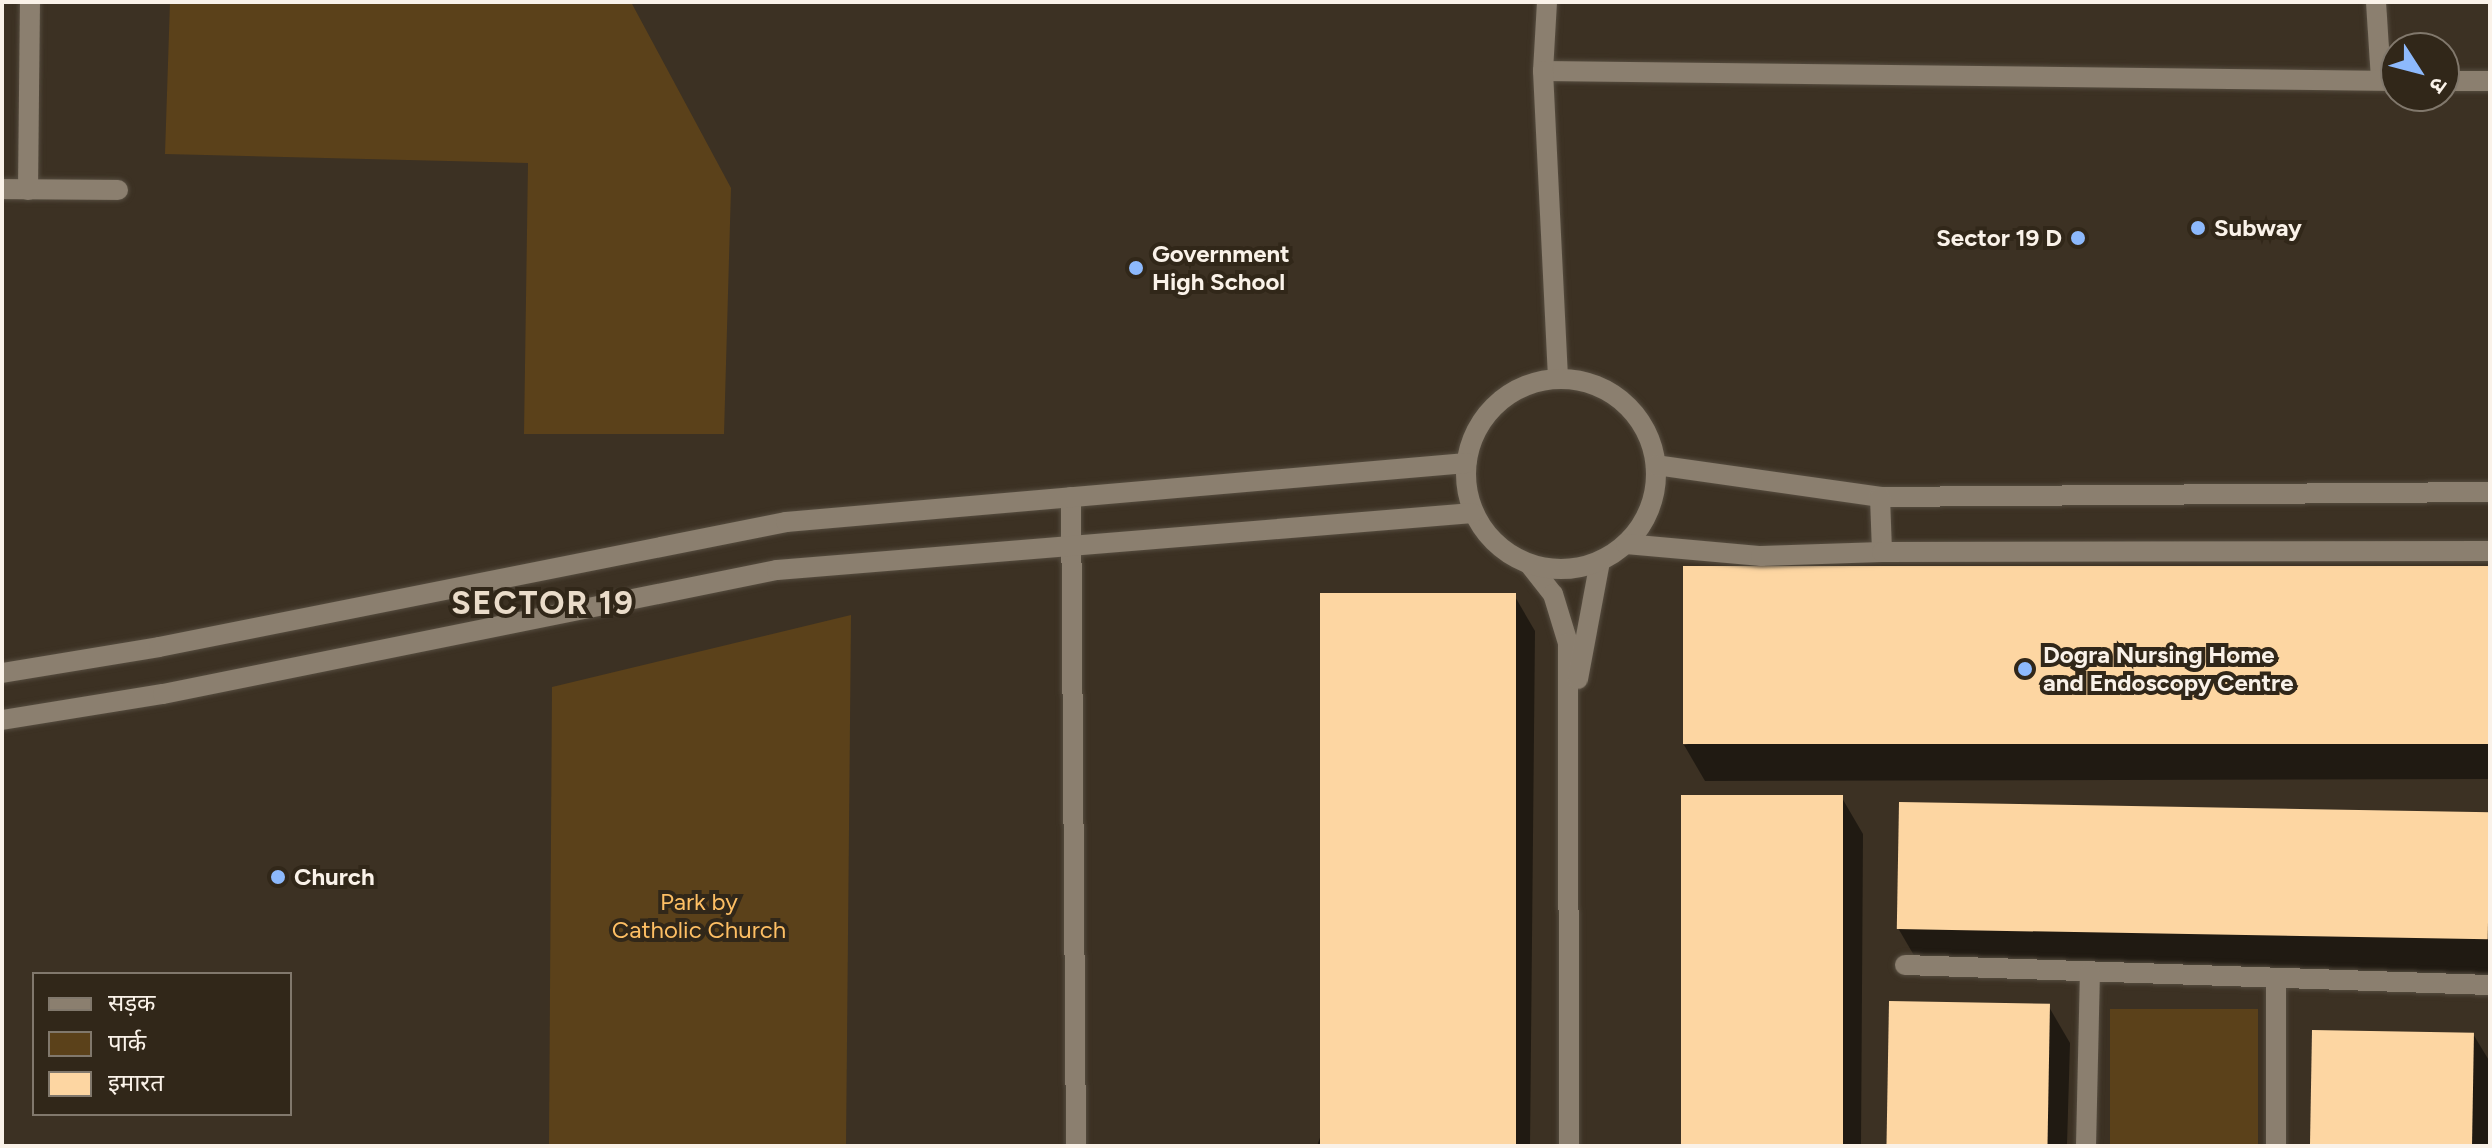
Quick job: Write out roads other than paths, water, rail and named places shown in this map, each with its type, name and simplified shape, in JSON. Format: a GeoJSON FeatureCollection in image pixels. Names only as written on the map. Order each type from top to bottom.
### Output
{"type":"FeatureCollection","features":[{"type":"Feature","properties":{"kind":"street"},"geometry":{"type":"LineString","coordinates":[[28,190],[30,2]]}},
{"type":"Feature","properties":{"kind":"street"},"geometry":{"type":"LineString","coordinates":[[1547,2],[1543,71],[1558,379]]}},
{"type":"Feature","properties":{"kind":"street"},"geometry":{"type":"LineString","coordinates":[[2376,2],[2381,32]]}},
{"type":"Feature","properties":{"kind":"street"},"geometry":{"type":"LineString","coordinates":[[1543,71],[2380,80]]}},
{"type":"Feature","properties":{"kind":"street"},"geometry":{"type":"LineString","coordinates":[[2460,81],[2490,81]]}},
{"type":"Feature","properties":{"kind":"street"},"geometry":{"type":"LineString","coordinates":[[2,189],[118,190]]}},
{"type":"Feature","properties":{"kind":"street"},"geometry":{"type":"LineString","coordinates":[[1530,565],[1569,570],[1600,562],[1626,544],[1646,518],[1655,493],[1656,465],[1650,439],[1628,406],[1596,385],[1558,379],[1525,386],[1497,404],[1476,431],[1466,463],[1466,488],[1473,513],[1496,545],[1530,565],[1553,594],[1568,643],[1569,1146]]}},
{"type":"Feature","properties":{"kind":"street"},"geometry":{"type":"LineString","coordinates":[[2,673],[159,647],[786,522],[1466,463]]}},
{"type":"Feature","properties":{"kind":"street"},"geometry":{"type":"LineString","coordinates":[[1656,465],[1880,497],[2490,492]]}},
{"type":"Feature","properties":{"kind":"street"},"geometry":{"type":"LineString","coordinates":[[1071,497],[1076,1146]]}},
{"type":"Feature","properties":{"kind":"street"},"geometry":{"type":"LineString","coordinates":[[1880,497],[1882,552]]}},
{"type":"Feature","properties":{"kind":"street"},"geometry":{"type":"LineString","coordinates":[[2,720],[163,694],[777,570],[1473,513]]}},
{"type":"Feature","properties":{"kind":"street"},"geometry":{"type":"LineString","coordinates":[[1626,544],[1761,556],[1882,552],[2490,551]]}},
{"type":"Feature","properties":{"kind":"street"},"geometry":{"type":"LineString","coordinates":[[1569,723],[1600,562]]}},
{"type":"Feature","properties":{"kind":"street"},"geometry":{"type":"LineString","coordinates":[[1905,965],[2490,985]]}},
{"type":"Feature","properties":{"kind":"street"},"geometry":{"type":"LineString","coordinates":[[2086,1146],[2090,972]]}},
{"type":"Feature","properties":{"kind":"street"},"geometry":{"type":"LineString","coordinates":[[2276,978],[2276,1146]]}},
{"type":"Feature","properties":{"kind":"place","name":"Subway"},"geometry":{"type":"Point","coordinates":[2198,228]}},
{"type":"Feature","properties":{"kind":"place","name":"Sector 19 D"},"geometry":{"type":"Point","coordinates":[2078,238]}},
{"type":"Feature","properties":{"kind":"place","name":"Government High School"},"geometry":{"type":"Point","coordinates":[1136,268]}},
{"type":"Feature","properties":{"kind":"place","name":"Dogra Nursing Home and Endoscopy Centre"},"geometry":{"type":"Point","coordinates":[2025,669]}},
{"type":"Feature","properties":{"kind":"place","name":"Church"},"geometry":{"type":"Point","coordinates":[278,877]}},
{"type":"Feature","properties":{"kind":"district","name":"SECTOR 19"},"geometry":{"type":"Point","coordinates":[543,603]}},
{"type":"Feature","properties":{"kind":"park label","name":"Park by Catholic Church"},"geometry":{"type":"Point","coordinates":[699,916]}}]}
